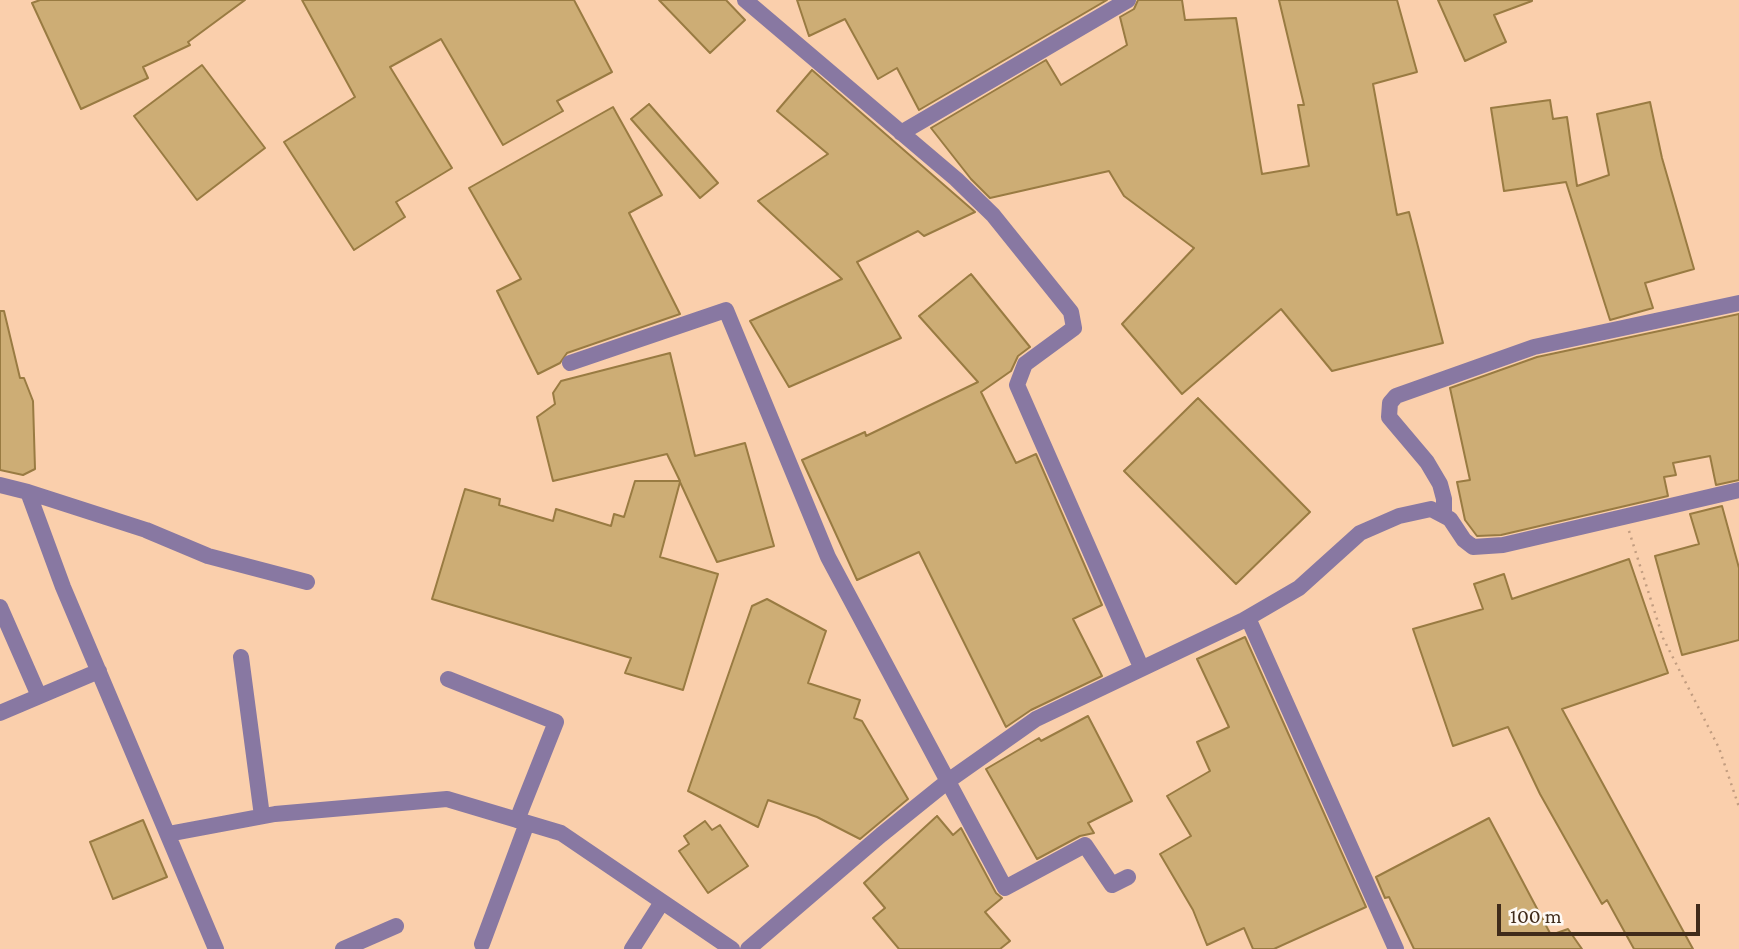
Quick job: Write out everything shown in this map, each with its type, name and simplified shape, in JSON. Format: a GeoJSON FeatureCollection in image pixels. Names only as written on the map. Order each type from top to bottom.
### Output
{"type":"FeatureCollection","features":[{"type":"Feature","properties":{"kind":"street"},"geometry":{"type":"LineString","coordinates":[[745,0],[993,215],[1074,317],[1074,328],[1069,334],[1023,366],[1017,385],[1141,667]]}},
{"type":"Feature","properties":{"kind":"street"},"geometry":{"type":"LineString","coordinates":[[901,133],[1128,0]]}},
{"type":"Feature","properties":{"kind":"street"},"geometry":{"type":"LineString","coordinates":[[1739,303],[1534,347],[1396,396],[1390,403],[1389,417],[1434,473],[1443,491],[1444,514],[1464,540],[1474,547],[1503,545],[1739,490]]}},
{"type":"Feature","properties":{"kind":"street"},"geometry":{"type":"LineString","coordinates":[[570,363],[726,310],[828,557],[1005,888],[1085,845],[1112,885],[1128,877]]}},
{"type":"Feature","properties":{"kind":"street"},"geometry":{"type":"LineString","coordinates":[[0,485],[146,530],[208,556],[307,582]]}},
{"type":"Feature","properties":{"kind":"street"},"geometry":{"type":"LineString","coordinates":[[27,492],[216,949]]}},
{"type":"Feature","properties":{"kind":"street"},"geometry":{"type":"LineString","coordinates":[[748,949],[948,781],[1036,719],[1248,618],[1299,588],[1360,533],[1423,509],[1444,514]]}},
{"type":"Feature","properties":{"kind":"street"},"geometry":{"type":"LineString","coordinates":[[0,607],[39,696]]}},
{"type":"Feature","properties":{"kind":"street"},"geometry":{"type":"LineString","coordinates":[[1248,618],[1396,949]]}},
{"type":"Feature","properties":{"kind":"street"},"geometry":{"type":"LineString","coordinates":[[241,657],[262,816]]}},
{"type":"Feature","properties":{"kind":"street"},"geometry":{"type":"LineString","coordinates":[[0,713],[99,671]]}},
{"type":"Feature","properties":{"kind":"street"},"geometry":{"type":"LineString","coordinates":[[448,679],[556,722],[482,944]]}},
{"type":"Feature","properties":{"kind":"street"},"geometry":{"type":"LineString","coordinates":[[168,834],[262,816],[447,799],[561,834],[732,949]]}},
{"type":"Feature","properties":{"kind":"street"},"geometry":{"type":"LineString","coordinates":[[632,949],[662,902]]}},
{"type":"Feature","properties":{"kind":"street"},"geometry":{"type":"LineString","coordinates":[[343,949],[396,926]]}},
{"type":"Feature","properties":{"kind":"path"},"geometry":{"type":"LineString","coordinates":[[1625,516],[1663,638],[1719,748],[1739,807]]}},
{"type":"Feature","properties":{"kind":"building"},"geometry":{"type":"Polygon","coordinates":[[[40,0],[245,0],[188,42],[190,45],[143,67],[148,78],[81,109],[32,3],[40,0]]]}},
{"type":"Feature","properties":{"kind":"building"},"geometry":{"type":"Polygon","coordinates":[[[302,0],[574,0],[612,72],[557,101],[563,111],[503,145],[441,39],[390,67],[452,168],[396,202],[405,217],[354,250],[284,142],[355,97],[302,0]]]}},
{"type":"Feature","properties":{"kind":"building"},"geometry":{"type":"Polygon","coordinates":[[[659,0],[726,0],[745,20],[710,53],[659,0]]]}},
{"type":"Feature","properties":{"kind":"building"},"geometry":{"type":"Polygon","coordinates":[[[797,0],[1107,0],[919,110],[897,68],[878,79],[845,19],[809,36],[797,0]]]}},
{"type":"Feature","properties":{"kind":"building"},"geometry":{"type":"Polygon","coordinates":[[[1138,0],[1182,0],[1185,20],[1236,18],[1262,174],[1309,166],[1298,105],[1304,105],[1279,0],[1397,0],[1417,72],[1373,84],[1397,215],[1409,212],[1443,343],[1332,371],[1281,309],[1182,394],[1122,324],[1194,248],[1124,196],[1109,171],[990,198],[971,179],[931,128],[1046,60],[1061,85],[1127,45],[1120,17],[1134,9],[1138,0]]]}},
{"type":"Feature","properties":{"kind":"building"},"geometry":{"type":"Polygon","coordinates":[[[1438,0],[1532,1],[1494,15],[1506,42],[1465,61],[1438,0]]]}},
{"type":"Feature","properties":{"kind":"building"},"geometry":{"type":"Polygon","coordinates":[[[202,65],[265,148],[197,200],[134,116],[202,65]]]}},
{"type":"Feature","properties":{"kind":"building"},"geometry":{"type":"Polygon","coordinates":[[[812,70],[975,212],[924,236],[918,231],[857,262],[901,338],[789,387],[750,321],[842,279],[758,201],[828,154],[777,111],[812,70]]]}},
{"type":"Feature","properties":{"kind":"building"},"geometry":{"type":"Polygon","coordinates":[[[1550,100],[1553,119],[1567,117],[1577,186],[1609,175],[1597,114],[1650,102],[1662,158],[1694,269],[1645,283],[1653,308],[1610,320],[1566,182],[1504,191],[1491,108],[1550,100]]]}},
{"type":"Feature","properties":{"kind":"building"},"geometry":{"type":"Polygon","coordinates":[[[649,104],[718,183],[700,198],[631,119],[649,104]]]}},
{"type":"Feature","properties":{"kind":"building"},"geometry":{"type":"Polygon","coordinates":[[[613,107],[662,195],[629,213],[680,314],[567,353],[560,363],[538,374],[497,291],[521,279],[469,188],[613,107]]]}},
{"type":"Feature","properties":{"kind":"building"},"geometry":{"type":"Polygon","coordinates":[[[971,274],[1030,347],[1018,356],[1011,371],[981,392],[1016,463],[1036,454],[1102,605],[1073,619],[1102,676],[1031,710],[1006,727],[919,552],[857,580],[802,460],[865,432],[866,436],[978,382],[919,316],[971,274]]]}},
{"type":"Feature","properties":{"kind":"building"},"geometry":{"type":"Polygon","coordinates":[[[0,311],[4,311],[20,378],[24,378],[33,401],[35,469],[23,475],[0,470],[0,311]]]}},
{"type":"Feature","properties":{"kind":"building"},"geometry":{"type":"Polygon","coordinates":[[[1739,314],[1739,480],[1716,485],[1710,456],[1673,463],[1676,475],[1664,477],[1668,496],[1501,535],[1477,536],[1465,520],[1457,482],[1470,480],[1450,388],[1537,357],[1739,314]]]}},
{"type":"Feature","properties":{"kind":"building"},"geometry":{"type":"Polygon","coordinates":[[[670,353],[695,456],[745,443],[774,546],[717,562],[680,482],[660,557],[718,574],[683,690],[625,673],[631,658],[432,599],[465,489],[500,499],[499,505],[553,521],[556,509],[611,526],[614,514],[624,517],[635,481],[680,481],[667,454],[553,481],[537,417],[555,404],[553,393],[561,381],[670,353]]]}},
{"type":"Feature","properties":{"kind":"building"},"geometry":{"type":"Polygon","coordinates":[[[1198,398],[1310,512],[1236,584],[1124,471],[1198,398]]]}},
{"type":"Feature","properties":{"kind":"building"},"geometry":{"type":"Polygon","coordinates":[[[1722,506],[1739,568],[1739,640],[1682,655],[1655,556],[1699,544],[1690,514],[1722,506]]]}},
{"type":"Feature","properties":{"kind":"building"},"geometry":{"type":"Polygon","coordinates":[[[1629,559],[1668,673],[1562,709],[1693,949],[1634,949],[1607,900],[1602,904],[1540,794],[1508,727],[1453,746],[1413,629],[1483,609],[1474,584],[1504,574],[1512,599],[1629,559]]]}},
{"type":"Feature","properties":{"kind":"building"},"geometry":{"type":"Polygon","coordinates":[[[767,599],[826,631],[808,683],[860,700],[854,718],[862,721],[908,799],[860,839],[817,817],[768,800],[758,827],[688,791],[752,606],[767,599]]]}},
{"type":"Feature","properties":{"kind":"building"},"geometry":{"type":"Polygon","coordinates":[[[1245,637],[1366,907],[1274,949],[1253,949],[1244,928],[1207,945],[1193,910],[1160,854],[1191,836],[1167,796],[1210,771],[1197,742],[1229,727],[1197,659],[1245,637]]]}},
{"type":"Feature","properties":{"kind":"building"},"geometry":{"type":"Polygon","coordinates":[[[1088,716],[1132,801],[1088,823],[1094,833],[1080,836],[1037,859],[986,769],[1039,738],[1041,741],[1088,716]]]}},
{"type":"Feature","properties":{"kind":"building"},"geometry":{"type":"Polygon","coordinates":[[[937,816],[953,835],[961,828],[996,893],[1002,898],[985,912],[1010,941],[1000,949],[899,949],[873,918],[885,908],[864,883],[937,816]]]}},
{"type":"Feature","properties":{"kind":"building"},"geometry":{"type":"Polygon","coordinates":[[[1489,818],[1551,935],[1568,929],[1582,949],[1414,949],[1389,897],[1385,898],[1376,877],[1489,818]]]}},
{"type":"Feature","properties":{"kind":"building"},"geometry":{"type":"Polygon","coordinates":[[[143,820],[167,877],[113,899],[90,842],[143,820]]]}},
{"type":"Feature","properties":{"kind":"building"},"geometry":{"type":"Polygon","coordinates":[[[705,821],[712,830],[720,825],[748,866],[708,893],[679,851],[689,844],[684,836],[705,821]]]}}]}
